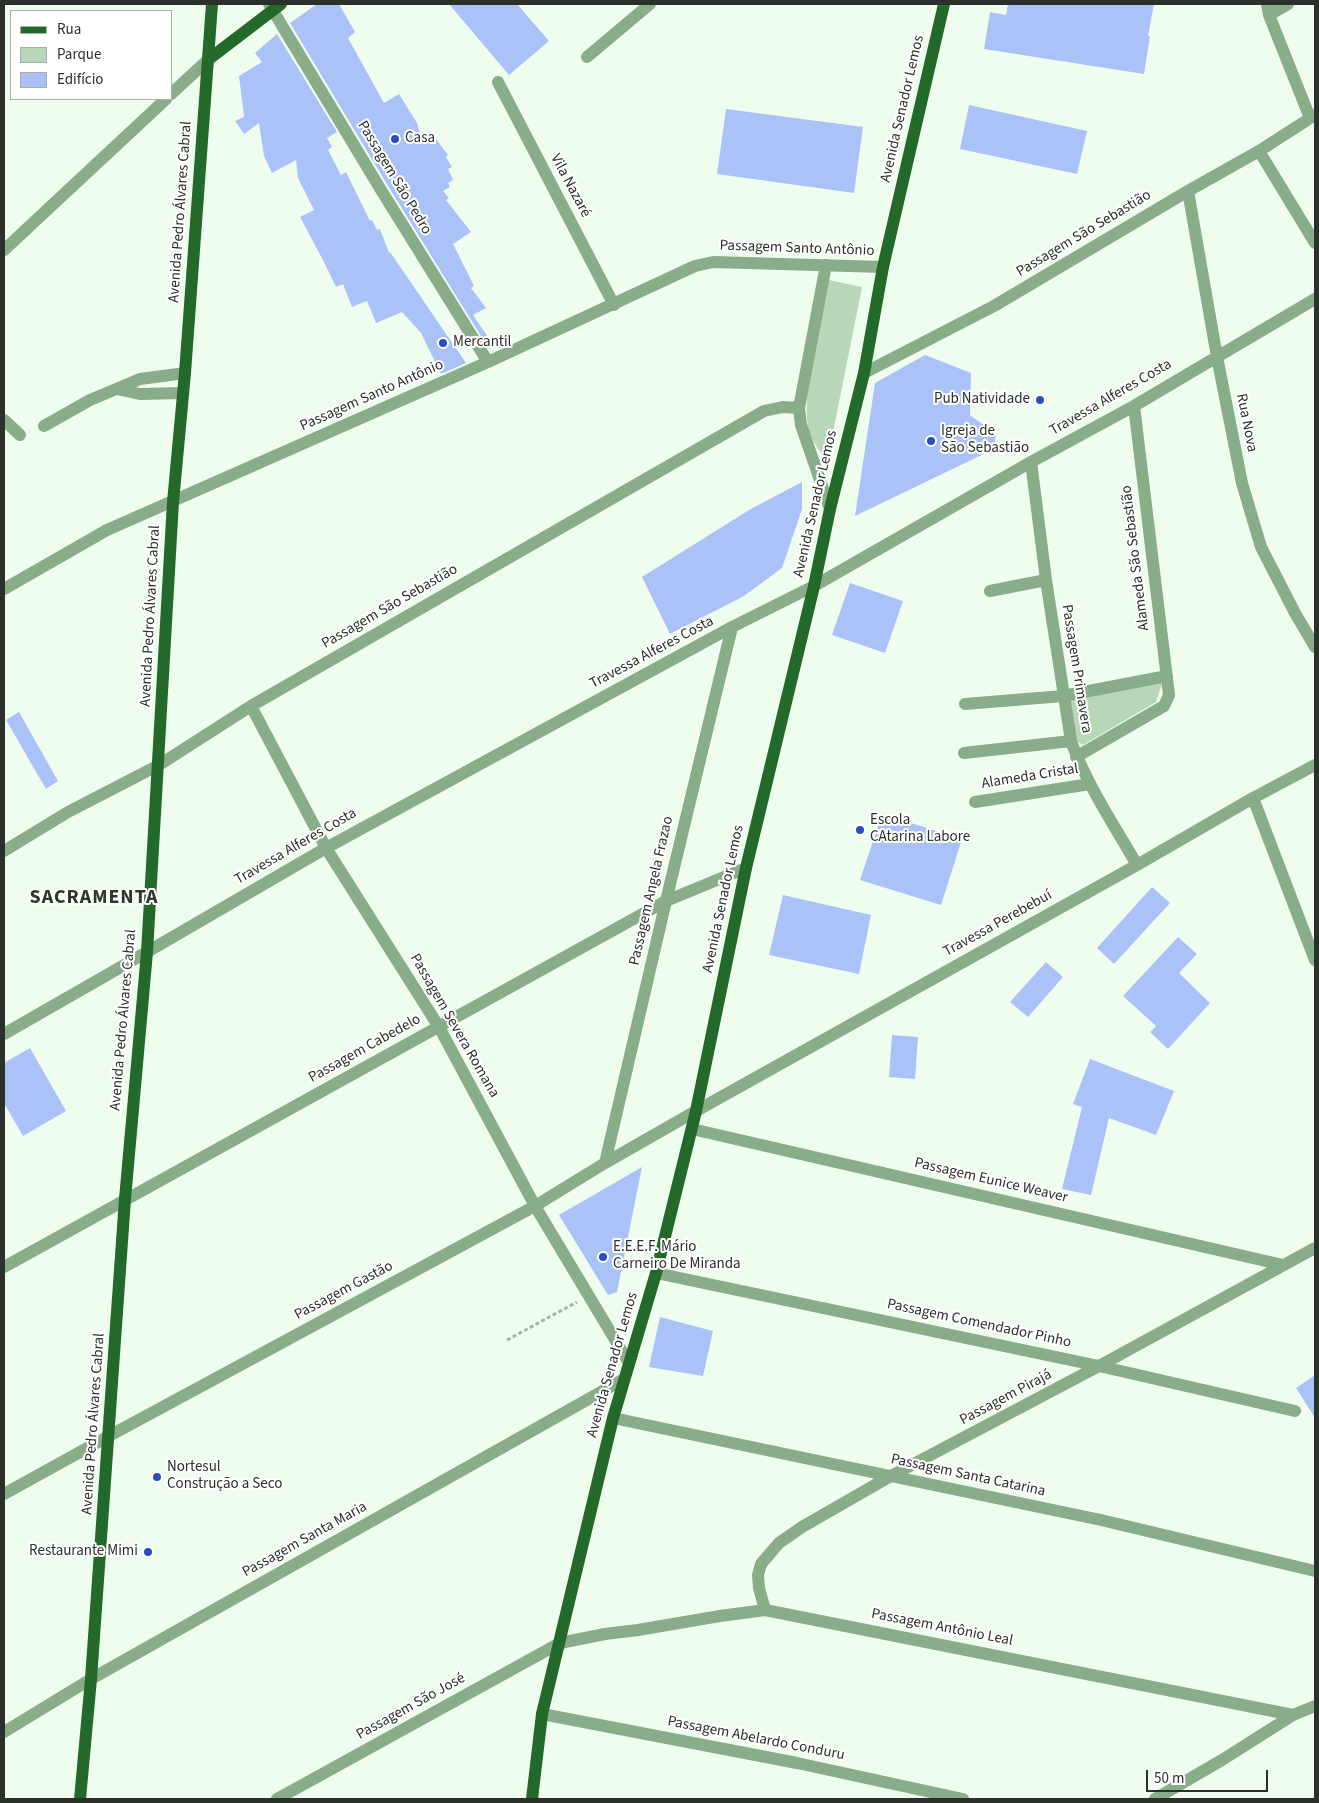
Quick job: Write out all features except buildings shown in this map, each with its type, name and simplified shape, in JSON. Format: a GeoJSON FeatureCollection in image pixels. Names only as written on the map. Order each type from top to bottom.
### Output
{"type":"FeatureCollection","features":[{"type":"Feature","properties":{"kind":"main road","name":"Avenida Pedro Álvares Cabral"},"geometry":{"type":"LineString","coordinates":[[80,1799],[91,1679],[125,1199],[147,952],[173,502],[185,373],[212,4]]}},
{"type":"Feature","properties":{"kind":"main road","name":"Avenida Senador Lemos"},"geometry":{"type":"LineString","coordinates":[[532,1799],[542,1714],[628,1363],[656,1273],[692,1129],[746,868],[814,586],[830,509],[864,373],[883,267],[944,4]]}},
{"type":"Feature","properties":{"kind":"main road"},"geometry":{"type":"LineString","coordinates":[[209,59],[275,6]]}},
{"type":"Feature","properties":{"kind":"street"},"geometry":{"type":"LineString","coordinates":[[587,57],[650,4]]}},
{"type":"Feature","properties":{"kind":"street"},"geometry":{"type":"LineString","coordinates":[[1288,4],[1268,9],[1313,117]]}},
{"type":"Feature","properties":{"kind":"street","name":"Passagem São Pedro"},"geometry":{"type":"LineString","coordinates":[[275,6],[381,190],[488,362]]}},
{"type":"Feature","properties":{"kind":"street"},"geometry":{"type":"LineString","coordinates":[[172,93],[209,59]]}},
{"type":"Feature","properties":{"kind":"street","name":"Vila Nazaré"},"geometry":{"type":"LineString","coordinates":[[498,82],[614,305]]}},
{"type":"Feature","properties":{"kind":"street"},"geometry":{"type":"LineString","coordinates":[[4,250],[165,100]]}},
{"type":"Feature","properties":{"kind":"street","name":"Passagem São Sebastião"},"geometry":{"type":"LineString","coordinates":[[864,373],[994,306],[1259,151],[1313,117]]}},
{"type":"Feature","properties":{"kind":"street"},"geometry":{"type":"LineString","coordinates":[[1259,151],[1315,243]]}},
{"type":"Feature","properties":{"kind":"street","name":"Rua Nova"},"geometry":{"type":"LineString","coordinates":[[1188,191],[1216,356],[1242,483],[1261,548],[1315,647]]}},
{"type":"Feature","properties":{"kind":"street","name":"Passagem Santo Antônio"},"geometry":{"type":"LineString","coordinates":[[4,589],[107,530],[488,362],[695,266],[713,262],[883,267]]}},
{"type":"Feature","properties":{"kind":"street"},"geometry":{"type":"LineString","coordinates":[[826,265],[799,408],[801,425],[830,509]]}},
{"type":"Feature","properties":{"kind":"street","name":"Travessa Alferes Costa"},"geometry":{"type":"LineString","coordinates":[[4,1034],[326,848],[732,628],[814,586],[1031,462],[1134,406],[1315,299]]}},
{"type":"Feature","properties":{"kind":"street"},"geometry":{"type":"LineString","coordinates":[[44,426],[90,400],[140,379],[185,373]]}},
{"type":"Feature","properties":{"kind":"street"},"geometry":{"type":"LineString","coordinates":[[117,389],[140,394],[183,393]]}},
{"type":"Feature","properties":{"kind":"street","name":"Alameda São Sebastião"},"geometry":{"type":"LineString","coordinates":[[1076,757],[1164,706],[1169,695],[1134,406]]}},
{"type":"Feature","properties":{"kind":"street","name":"Passagem São Sebastião"},"geometry":{"type":"LineString","coordinates":[[4,851],[68,812],[159,764],[251,706],[764,411],[783,407],[799,408]]}},
{"type":"Feature","properties":{"kind":"street"},"geometry":{"type":"LineString","coordinates":[[4,420],[20,435]]}},
{"type":"Feature","properties":{"kind":"street","name":"Passagem Primavera"},"geometry":{"type":"LineString","coordinates":[[1031,462],[1046,580],[1071,741],[1076,757],[1090,784],[1137,865]]}},
{"type":"Feature","properties":{"kind":"street"},"geometry":{"type":"LineString","coordinates":[[990,590],[1046,580]]}},
{"type":"Feature","properties":{"kind":"street","name":"Passagem Angela Frazao"},"geometry":{"type":"LineString","coordinates":[[605,1163],[732,628]]}},
{"type":"Feature","properties":{"kind":"street"},"geometry":{"type":"LineString","coordinates":[[965,704],[1063,696],[1167,676]]}},
{"type":"Feature","properties":{"kind":"street","name":"Passagem Severa Romana"},"geometry":{"type":"LineString","coordinates":[[251,706],[326,848],[439,1027],[535,1206],[628,1363]]}},
{"type":"Feature","properties":{"kind":"street"},"geometry":{"type":"LineString","coordinates":[[964,753],[1071,741]]}},
{"type":"Feature","properties":{"kind":"street","name":"Travessa Perebebuí"},"geometry":{"type":"LineString","coordinates":[[696,1111],[1315,765]]}},
{"type":"Feature","properties":{"kind":"street","name":"Alameda Cristal"},"geometry":{"type":"LineString","coordinates":[[975,802],[1090,784]]}},
{"type":"Feature","properties":{"kind":"street"},"geometry":{"type":"LineString","coordinates":[[1253,798],[1315,960]]}},
{"type":"Feature","properties":{"kind":"street","name":"Passagem Cabedelo"},"geometry":{"type":"LineString","coordinates":[[4,1267],[666,901],[746,868]]}},
{"type":"Feature","properties":{"kind":"street","name":"Passagem Gastão"},"geometry":{"type":"LineString","coordinates":[[4,1494],[535,1206],[696,1111]]}},
{"type":"Feature","properties":{"kind":"street","name":"Passagem Eunice Weaver"},"geometry":{"type":"LineString","coordinates":[[692,1129],[1283,1265]]}},
{"type":"Feature","properties":{"kind":"street","name":"Passagem Pirajá"},"geometry":{"type":"LineString","coordinates":[[764,1610],[758,1575],[761,1564],[767,1555],[780,1543],[802,1527],[889,1477],[1100,1366],[1315,1248]]}},
{"type":"Feature","properties":{"kind":"street","name":"Passagem Comendador Pinho"},"geometry":{"type":"LineString","coordinates":[[656,1273],[1100,1366],[1295,1411]]}},
{"type":"Feature","properties":{"kind":"street","name":"Passagem Santa Maria"},"geometry":{"type":"LineString","coordinates":[[4,1732],[91,1679],[624,1379]]}},
{"type":"Feature","properties":{"kind":"street","name":"Passagem Santa Catarina"},"geometry":{"type":"LineString","coordinates":[[614,1418],[1101,1520],[1315,1571]]}},
{"type":"Feature","properties":{"kind":"street","name":"Passagem Antônio Leal"},"geometry":{"type":"LineString","coordinates":[[560,1643],[605,1634],[764,1610],[1293,1715]]}},
{"type":"Feature","properties":{"kind":"street","name":"Passagem São José"},"geometry":{"type":"LineString","coordinates":[[277,1799],[560,1643]]}},
{"type":"Feature","properties":{"kind":"street"},"geometry":{"type":"LineString","coordinates":[[1155,1799],[1222,1760],[1293,1715],[1315,1706]]}},
{"type":"Feature","properties":{"kind":"street","name":"Passagem Abelardo Conduru"},"geometry":{"type":"LineString","coordinates":[[542,1714],[797,1763],[963,1799]]}},
{"type":"Feature","properties":{"kind":"path"},"geometry":{"type":"LineString","coordinates":[[507,1340],[589,1296]]}},
{"type":"Feature","properties":{"kind":"green space"},"geometry":{"type":"Polygon","coordinates":[[[829,280],[862,287],[827,462],[810,436],[807,399],[809,378],[829,280]]]}},
{"type":"Feature","properties":{"kind":"green space"},"geometry":{"type":"Polygon","coordinates":[[[1164,678],[1156,702],[1083,745],[1076,741],[1069,700],[1164,678]]]}},
{"type":"Feature","properties":{"kind":"place","name":"Casa"},"geometry":{"type":"Point","coordinates":[395,139]}},
{"type":"Feature","properties":{"kind":"place","name":"Mercantil"},"geometry":{"type":"Point","coordinates":[443,343]}},
{"type":"Feature","properties":{"kind":"place","name":"Pub Natividade"},"geometry":{"type":"Point","coordinates":[1040,400]}},
{"type":"Feature","properties":{"kind":"place","name":"Igreja de São Sebastião"},"geometry":{"type":"Point","coordinates":[931,441]}},
{"type":"Feature","properties":{"kind":"place","name":"Escola CAtarina Labore"},"geometry":{"type":"Point","coordinates":[860,830]}},
{"type":"Feature","properties":{"kind":"place","name":"E.E.E.F. Mário Carneiro De Miranda"},"geometry":{"type":"Point","coordinates":[603,1257]}},
{"type":"Feature","properties":{"kind":"place","name":"Nortesul Construção a Seco"},"geometry":{"type":"Point","coordinates":[157,1477]}},
{"type":"Feature","properties":{"kind":"place","name":"Restaurante Mimi"},"geometry":{"type":"Point","coordinates":[148,1552]}},
{"type":"Feature","properties":{"kind":"district","name":"SACRAMENTA"},"geometry":{"type":"Point","coordinates":[94,899]}}]}
